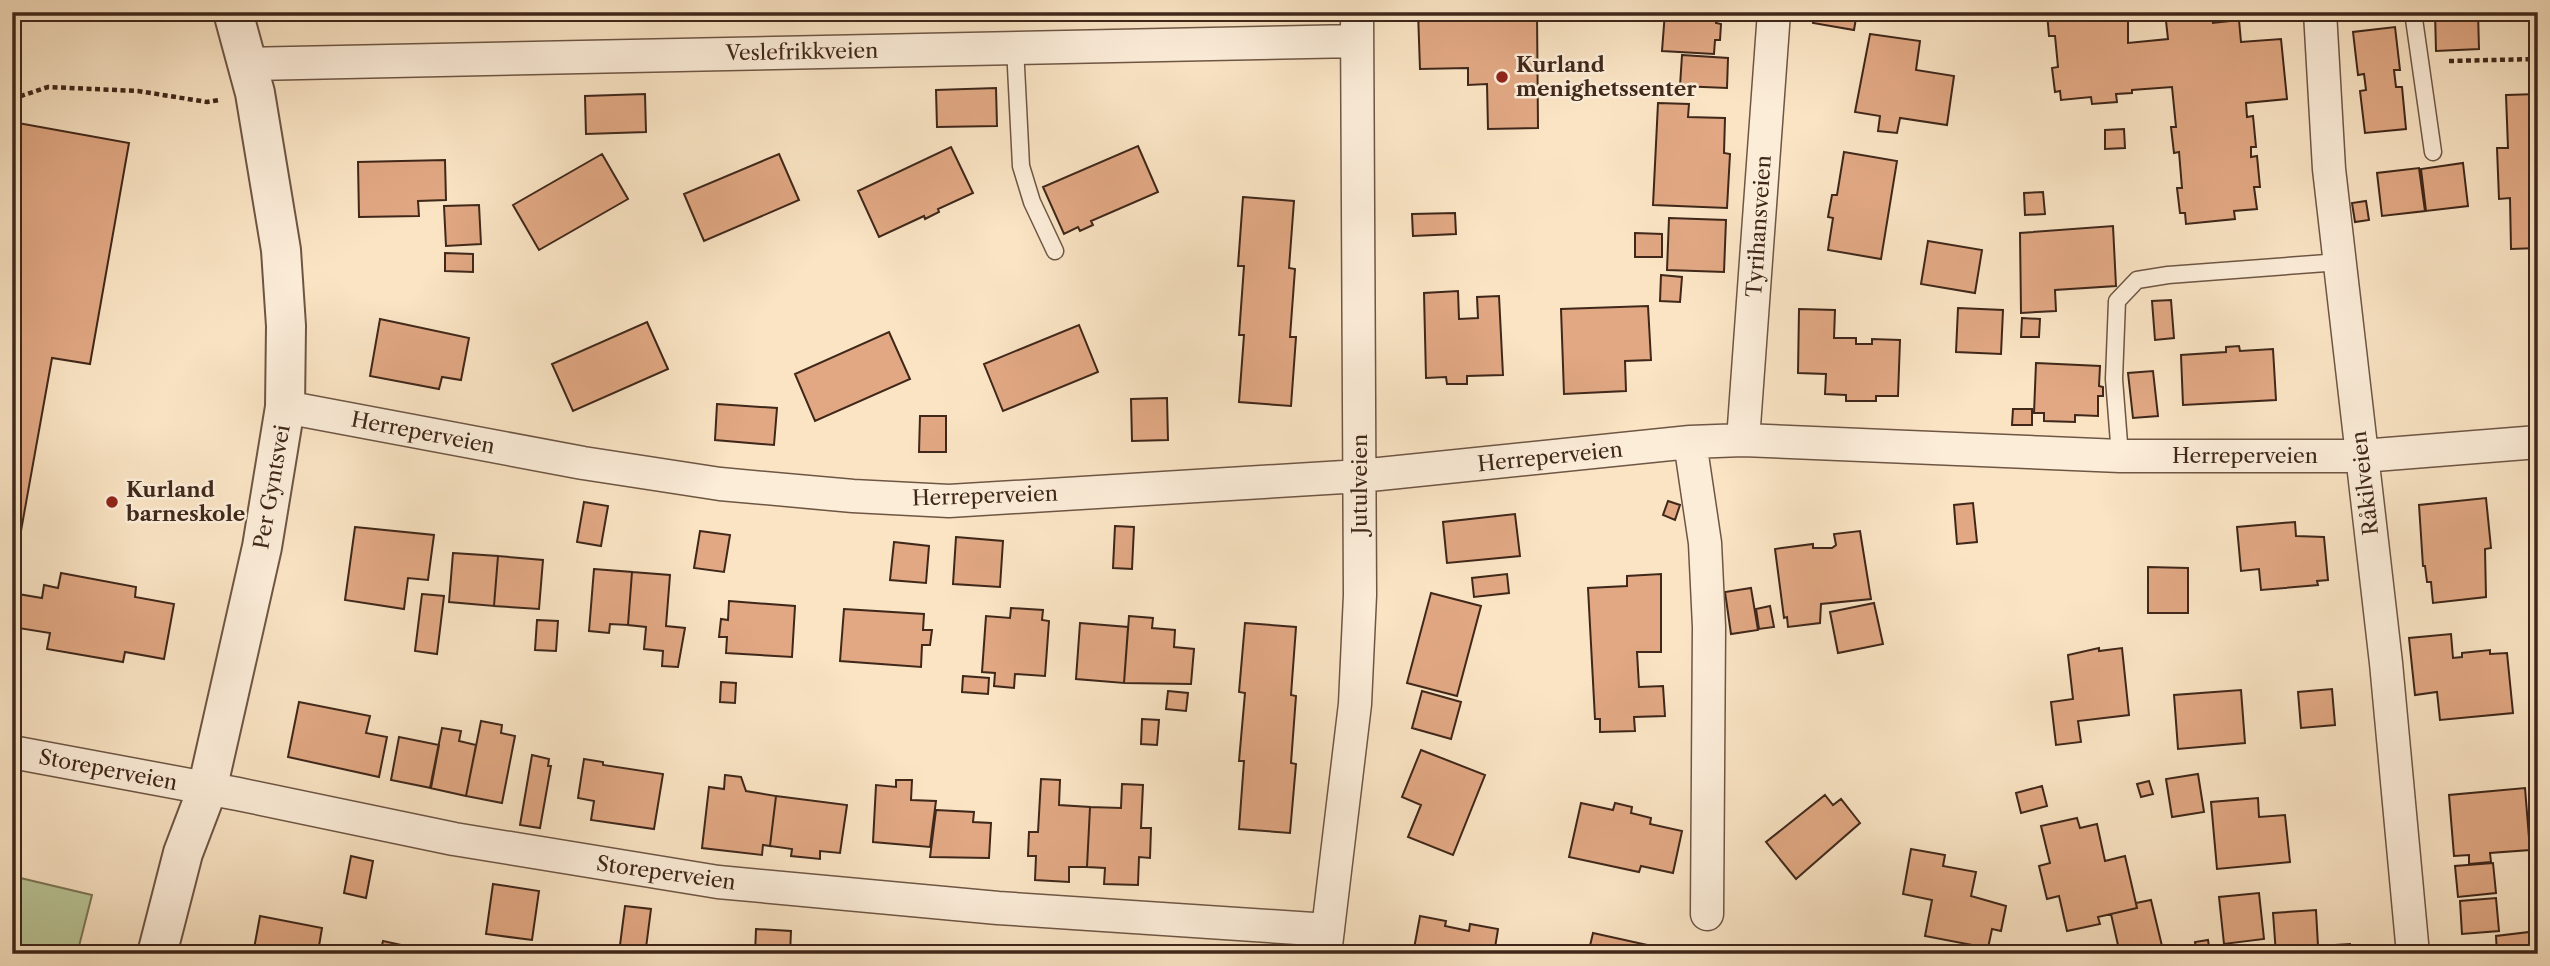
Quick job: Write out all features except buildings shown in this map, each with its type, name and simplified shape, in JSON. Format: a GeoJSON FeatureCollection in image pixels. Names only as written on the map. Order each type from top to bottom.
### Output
{"type":"FeatureCollection","features":[{"type":"Feature","properties":{"kind":"street","name":"Per Gyntsvei"},"geometry":{"type":"LineString","coordinates":[[157,954],[183,853],[207,790],[262,547],[285,407],[286,326],[281,250],[248,64],[233,12]]}},
{"type":"Feature","properties":{"kind":"street","name":"Tyrihansveien"},"geometry":{"type":"LineString","coordinates":[[1743,440],[1774,12]]}},
{"type":"Feature","properties":{"kind":"street","name":"Råkilveien"},"geometry":{"type":"LineString","coordinates":[[2320,12],[2329,169],[2386,663],[2413,954]]}},
{"type":"Feature","properties":{"kind":"street","name":"Veslefrikkveien"},"geometry":{"type":"LineString","coordinates":[[248,64],[1015,47],[1357,26]]}},
{"type":"Feature","properties":{"kind":"street","name":"Jutulveien"},"geometry":{"type":"LineString","coordinates":[[1327,942],[1355,704],[1360,476],[1357,26]]}},
{"type":"Feature","properties":{"kind":"street","name":"Herreperveien"},"geometry":{"type":"LineString","coordinates":[[285,407],[583,463],[720,484],[853,496],[949,501],[1360,476],[1690,442],[1743,440],[2120,456],[2362,456],[2538,442]]}},
{"type":"Feature","properties":{"kind":"street"},"geometry":{"type":"LineString","coordinates":[[1690,442],[1705,542],[1709,626],[1707,914]]}},
{"type":"Feature","properties":{"kind":"street","name":"Storeperveien"},"geometry":{"type":"LineString","coordinates":[[12,752],[464,841],[718,882],[1327,942]]}},
{"type":"Feature","properties":{"kind":"lane"},"geometry":{"type":"LineString","coordinates":[[2413,12],[2433,152]]}},
{"type":"Feature","properties":{"kind":"lane"},"geometry":{"type":"LineString","coordinates":[[1015,47],[1021,166],[1032,202],[1055,251]]}},
{"type":"Feature","properties":{"kind":"lane"},"geometry":{"type":"LineString","coordinates":[[2120,456],[2114,380],[2117,301],[2137,280],[2168,275],[2340,262]]}},
{"type":"Feature","properties":{"kind":"path"},"geometry":{"type":"LineString","coordinates":[[2420,62],[2538,59]]}},
{"type":"Feature","properties":{"kind":"path"},"geometry":{"type":"LineString","coordinates":[[12,99],[48,87],[138,91]]}},
{"type":"Feature","properties":{"kind":"green space"},"geometry":{"type":"Polygon","coordinates":[[[12,876],[92,895],[77,954],[12,954],[12,876]]]}},
{"type":"Feature","properties":{"kind":"place","name":"Kurland menighetssenter"},"geometry":{"type":"Point","coordinates":[1502,77]}},
{"type":"Feature","properties":{"kind":"place","name":"Kurland barneskole"},"geometry":{"type":"Point","coordinates":[112,502]}}]}
